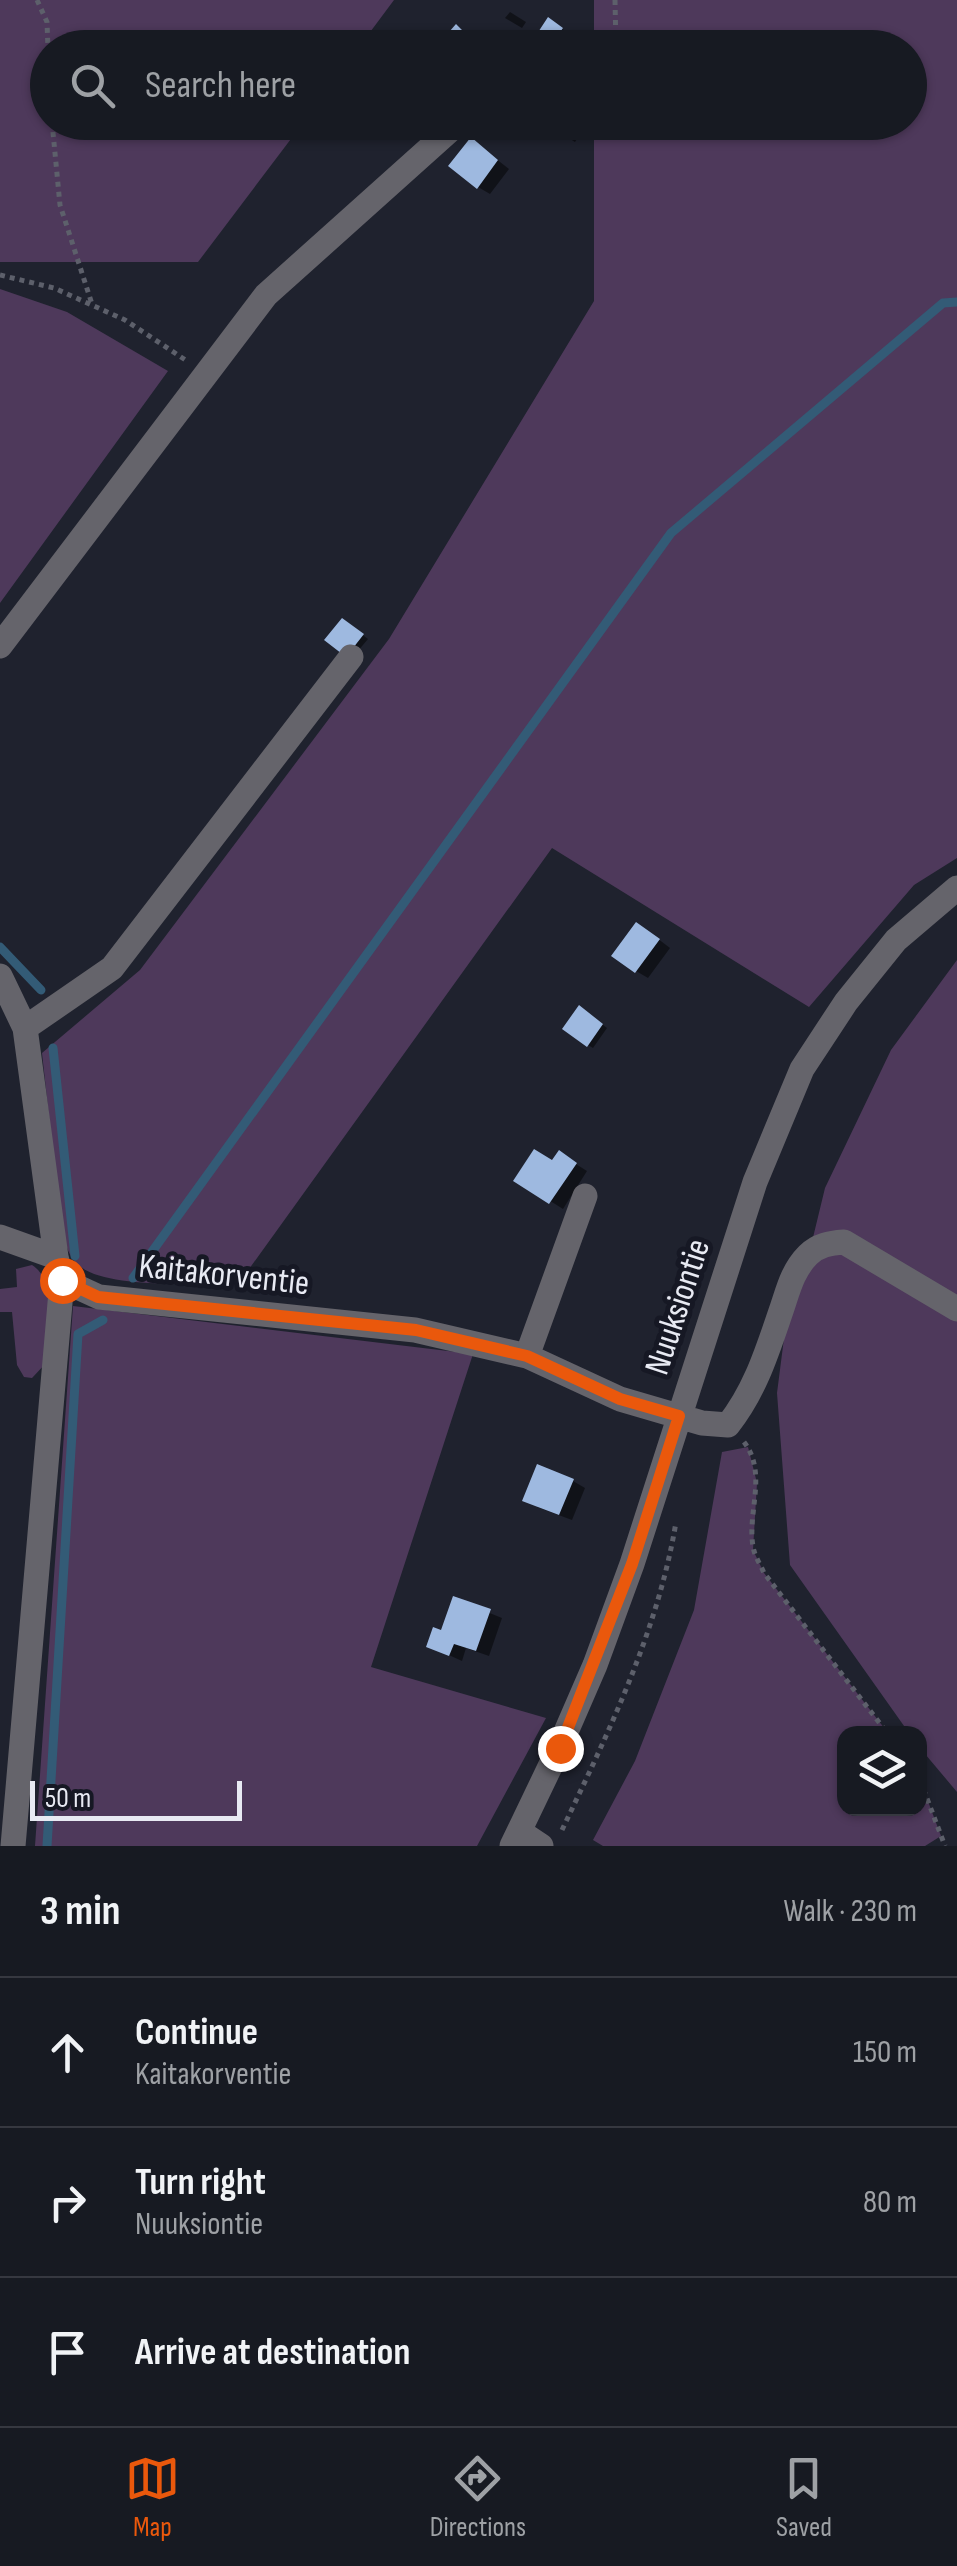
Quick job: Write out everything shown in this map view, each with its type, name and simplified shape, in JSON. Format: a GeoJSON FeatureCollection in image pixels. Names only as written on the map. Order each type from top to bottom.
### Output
{"type":"FeatureCollection","features":[{"type":"Feature","properties":{"kind":"street"},"geometry":{"type":"LineString","coordinates":[[0,646],[266,295],[440,140]]}},
{"type":"Feature","properties":{"kind":"street"},"geometry":{"type":"LineString","coordinates":[[25,1028],[112,968],[351,658]]}},
{"type":"Feature","properties":{"kind":"street","name":"Nuuksiontie"},"geometry":{"type":"LineString","coordinates":[[524,1841],[632,1564],[755,1182],[802,1069],[846,1002],[896,940],[957,888]]}},
{"type":"Feature","properties":{"kind":"street"},"geometry":{"type":"LineString","coordinates":[[0,976],[25,1028],[59,1269],[7,1812],[13,1846]]}},
{"type":"Feature","properties":{"kind":"street"},"geometry":{"type":"LineString","coordinates":[[527,1356],[586,1196]]}},
{"type":"Feature","properties":{"kind":"street","name":"Kaitakorventie"},"geometry":{"type":"LineString","coordinates":[[0,1237],[59,1269],[98,1297],[416,1330],[527,1356],[620,1399],[728,1425]]}},
{"type":"Feature","properties":{"kind":"street"},"geometry":{"type":"LineString","coordinates":[[728,1425],[757,1379],[792,1276],[809,1254],[826,1244],[844,1242],[957,1308]]}},
{"type":"Feature","properties":{"kind":"path"},"geometry":{"type":"LineString","coordinates":[[37,0],[47,30]]}},
{"type":"Feature","properties":{"kind":"path"},"geometry":{"type":"LineString","coordinates":[[616,0],[616,30]]}},
{"type":"Feature","properties":{"kind":"path"},"geometry":{"type":"LineString","coordinates":[[54,140],[60,206],[92,305]]}},
{"type":"Feature","properties":{"kind":"path"},"geometry":{"type":"LineString","coordinates":[[0,275],[54,288],[125,320],[206,374]]}},
{"type":"Feature","properties":{"kind":"path"},"geometry":{"type":"LineString","coordinates":[[728,1425],[748,1447],[757,1482],[754,1550],[764,1573],[882,1726]]}},
{"type":"Feature","properties":{"kind":"path"},"geometry":{"type":"LineString","coordinates":[[927,1798],[945,1846]]}},
{"type":"Feature","properties":{"kind":"shaded area"},"geometry":{"type":"Polygon","coordinates":[[[0,0],[394,0],[372,30],[30,30],[30,140],[290,140],[198,262],[0,262],[0,0]]]}},
{"type":"Feature","properties":{"kind":"shaded area"},"geometry":{"type":"Polygon","coordinates":[[[594,0],[957,0],[957,858],[914,885],[809,1007],[552,848],[239,1283],[134,1282],[94,1274],[73,1258],[61,1225],[42,1053],[140,970],[389,639],[594,301],[594,140],[927,140],[927,30],[594,30],[594,0]]]}},
{"type":"Feature","properties":{"kind":"shaded area"},"geometry":{"type":"Polygon","coordinates":[[[0,289],[67,312],[168,371],[0,603],[0,289]]]}},
{"type":"Feature","properties":{"kind":"shaded area"},"geometry":{"type":"Polygon","coordinates":[[[957,960],[957,1792],[927,1756],[927,1726],[904,1726],[790,1565],[777,1393],[792,1276],[809,1254],[825,1188],[891,1050],[957,960]]]}},
{"type":"Feature","properties":{"kind":"shaded area"},"geometry":{"type":"Polygon","coordinates":[[[32,1265],[46,1283],[50,1309],[47,1362],[32,1378],[24,1377],[17,1365],[12,1312],[0,1312],[0,1289],[17,1287],[16,1269],[32,1265]]]}},
{"type":"Feature","properties":{"kind":"shaded area"},"geometry":{"type":"Polygon","coordinates":[[[73,1306],[473,1354],[371,1667],[546,1718],[477,1846],[35,1846],[73,1306]]]}},
{"type":"Feature","properties":{"kind":"shaded area"},"geometry":{"type":"Polygon","coordinates":[[[748,1447],[757,1483],[753,1550],[764,1573],[883,1726],[837,1726],[837,1816],[927,1816],[927,1799],[941,1836],[925,1846],[603,1846],[593,1840],[635,1761],[694,1610],[722,1452],[748,1447]]]}},
{"type":"Feature","properties":{"kind":"building"},"geometry":{"type":"Polygon","coordinates":[[[548,17],[563,28],[562,30],[540,30],[548,17]]]}},
{"type":"Feature","properties":{"kind":"building"},"geometry":{"type":"Polygon","coordinates":[[[469,140],[475,140],[498,160],[477,189],[448,166],[469,140]]]}},
{"type":"Feature","properties":{"kind":"building"},"geometry":{"type":"Polygon","coordinates":[[[342,618],[364,634],[346,657],[324,640],[342,618]]]}},
{"type":"Feature","properties":{"kind":"building"},"geometry":{"type":"Polygon","coordinates":[[[636,922],[660,939],[635,973],[611,956],[636,922]]]}},
{"type":"Feature","properties":{"kind":"building"},"geometry":{"type":"Polygon","coordinates":[[[579,1005],[603,1024],[587,1047],[562,1029],[579,1005]]]}},
{"type":"Feature","properties":{"kind":"building"},"geometry":{"type":"Polygon","coordinates":[[[534,1149],[552,1160],[559,1150],[577,1163],[549,1204],[513,1181],[534,1149]]]}},
{"type":"Feature","properties":{"kind":"building"},"geometry":{"type":"Polygon","coordinates":[[[537,1464],[574,1479],[559,1515],[522,1501],[537,1464]]]}},
{"type":"Feature","properties":{"kind":"building"},"geometry":{"type":"Polygon","coordinates":[[[453,1596],[491,1609],[476,1651],[454,1644],[449,1656],[426,1647],[433,1627],[441,1630],[453,1596]]]}},
{"type":"Feature","properties":{"kind":"waterway"},"geometry":{"type":"LineString","coordinates":[[133,1278],[671,533],[943,303],[957,302]]}},
{"type":"Feature","properties":{"kind":"waterway"},"geometry":{"type":"LineString","coordinates":[[0,947],[41,990]]}},
{"type":"Feature","properties":{"kind":"waterway"},"geometry":{"type":"LineString","coordinates":[[53,1048],[75,1256]]}},
{"type":"Feature","properties":{"kind":"waterway"},"geometry":{"type":"LineString","coordinates":[[47,1846],[78,1334],[103,1320]]}},
{"type":"Feature","properties":{"kind":"route"},"geometry":{"type":"LineString","coordinates":[[62,1280],[98,1297],[416,1330],[527,1356],[620,1399],[679,1416],[632,1564],[560,1748]]}}]}
